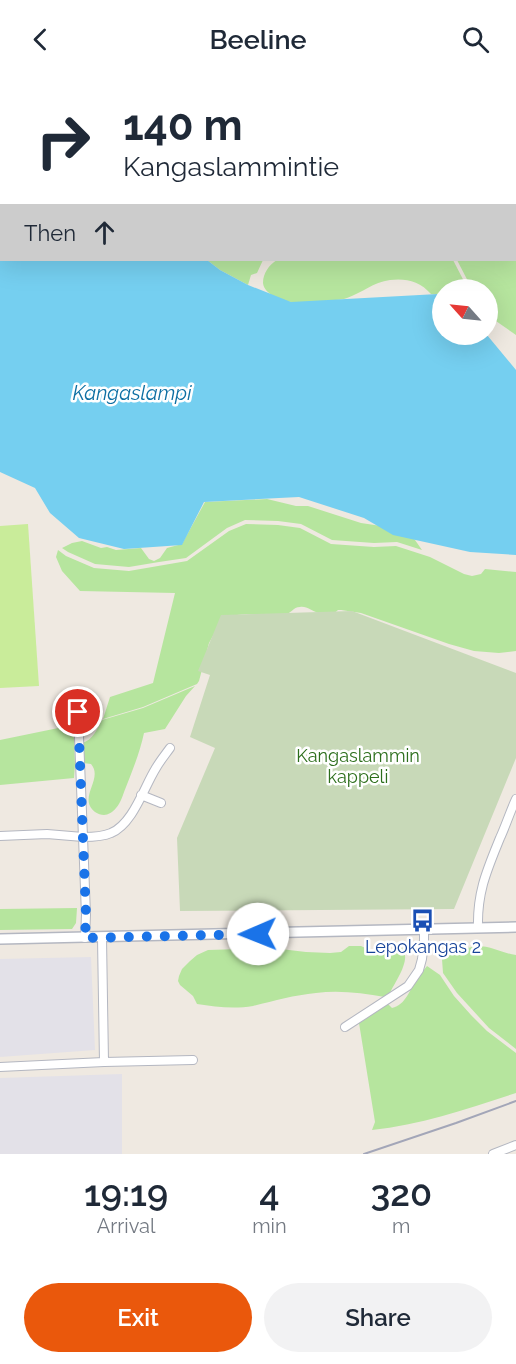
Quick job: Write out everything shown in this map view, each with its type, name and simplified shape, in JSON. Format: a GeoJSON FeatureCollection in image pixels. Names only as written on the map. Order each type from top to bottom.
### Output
{"type":"FeatureCollection","features":[{"type":"Feature","properties":{"kind":"street"},"geometry":{"type":"LineString","coordinates":[[78,712],[85,938]]}},
{"type":"Feature","properties":{"kind":"street"},"geometry":{"type":"LineString","coordinates":[[0,836],[47,834],[83,837],[112,833],[132,814],[156,768],[170,748]]}},
{"type":"Feature","properties":{"kind":"street"},"geometry":{"type":"LineString","coordinates":[[141,795],[161,803]]}},
{"type":"Feature","properties":{"kind":"street"},"geometry":{"type":"LineString","coordinates":[[478,928],[480,891],[516,799]]}},
{"type":"Feature","properties":{"kind":"street"},"geometry":{"type":"LineString","coordinates":[[0,939],[516,927]]}},
{"type":"Feature","properties":{"kind":"street"},"geometry":{"type":"LineString","coordinates":[[345,1027],[408,986],[419,970],[424,929]]}},
{"type":"Feature","properties":{"kind":"street"},"geometry":{"type":"LineString","coordinates":[[102,938],[104,1062]]}},
{"type":"Feature","properties":{"kind":"street"},"geometry":{"type":"LineString","coordinates":[[0,1067],[193,1060]]}},
{"type":"Feature","properties":{"kind":"street"},"geometry":{"type":"LineString","coordinates":[[494,1154],[516,1145]]}},
{"type":"Feature","properties":{"kind":"shaded area"},"geometry":{"type":"Polygon","coordinates":[[[91,957],[95,1050],[0,1057],[0,959],[91,957]]]}},
{"type":"Feature","properties":{"kind":"shaded area"},"geometry":{"type":"Polygon","coordinates":[[[122,1074],[122,1154],[0,1154],[0,1078],[122,1074]]]}},
{"type":"Feature","properties":{"kind":"green space"},"geometry":{"type":"Polygon","coordinates":[[[208,261],[263,261],[257,273],[251,275],[248,285],[208,261]]]}},
{"type":"Feature","properties":{"kind":"green space"},"geometry":{"type":"Polygon","coordinates":[[[276,261],[454,261],[463,279],[432,279],[432,294],[412,281],[396,279],[378,283],[343,299],[291,302],[274,296],[266,290],[263,283],[265,273],[276,261]]]}},
{"type":"Feature","properties":{"kind":"green space"},"geometry":{"type":"Polygon","coordinates":[[[458,261],[516,261],[516,335],[498,322],[498,279],[467,279],[458,261]]]}},
{"type":"Feature","properties":{"kind":"green space"},"geometry":{"type":"Polygon","coordinates":[[[267,499],[296,506],[308,506],[361,523],[408,530],[422,550],[397,542],[332,540],[301,524],[245,520],[227,528],[186,558],[129,567],[95,564],[62,548],[82,541],[101,548],[116,550],[141,548],[149,559],[154,561],[160,558],[167,548],[182,544],[205,502],[267,499]]]}},
{"type":"Feature","properties":{"kind":"green space"},"geometry":{"type":"Polygon","coordinates":[[[28,524],[39,686],[0,688],[0,526],[28,524]]]}},
{"type":"Feature","properties":{"kind":"green space"},"geometry":{"type":"Polygon","coordinates":[[[246,524],[300,528],[331,544],[396,546],[430,557],[472,576],[481,574],[485,569],[516,572],[516,651],[499,653],[474,651],[361,613],[341,610],[332,615],[326,615],[300,607],[284,615],[237,615],[214,634],[209,643],[197,684],[143,707],[103,719],[110,697],[153,683],[175,593],[80,591],[62,571],[56,557],[58,550],[94,568],[129,571],[187,561],[229,531],[246,524]]]}},
{"type":"Feature","properties":{"kind":"green space","name":"Kangaslammin kappeli"},"geometry":{"type":"Polygon","coordinates":[[[352,611],[516,673],[516,758],[454,909],[180,911],[177,838],[215,748],[190,737],[210,675],[198,671],[221,615],[352,611]]]}},
{"type":"Feature","properties":{"kind":"green space"},"geometry":{"type":"Polygon","coordinates":[[[195,686],[165,729],[144,733],[118,806],[107,814],[102,815],[95,812],[90,807],[89,801],[95,776],[94,770],[91,764],[83,763],[82,743],[92,737],[102,720],[143,708],[195,686]]]}},
{"type":"Feature","properties":{"kind":"green space"},"geometry":{"type":"Polygon","coordinates":[[[68,726],[74,738],[74,778],[0,785],[0,740],[68,726]]]}},
{"type":"Feature","properties":{"kind":"green space"},"geometry":{"type":"Polygon","coordinates":[[[77,908],[76,923],[72,929],[0,930],[0,909],[77,908]]]}},
{"type":"Feature","properties":{"kind":"green space"},"geometry":{"type":"Polygon","coordinates":[[[398,945],[403,949],[405,962],[389,995],[385,997],[350,992],[325,992],[253,1006],[218,1007],[197,1004],[193,996],[178,981],[182,969],[197,955],[208,950],[272,948],[330,953],[341,952],[349,946],[361,946],[381,954],[387,953],[398,945]]]}},
{"type":"Feature","properties":{"kind":"green space"},"geometry":{"type":"Polygon","coordinates":[[[476,946],[516,955],[516,1049],[489,1028],[457,993],[443,973],[442,959],[448,958],[451,952],[476,946]]]}},
{"type":"Feature","properties":{"kind":"green space"},"geometry":{"type":"Polygon","coordinates":[[[427,966],[440,975],[454,996],[487,1031],[516,1053],[516,1093],[427,1120],[372,1130],[375,1122],[359,1023],[388,1004],[392,1008],[401,1004],[427,966]]]}},
{"type":"Feature","properties":{"kind":"water","name":"Kangaslampi"},"geometry":{"type":"Polygon","coordinates":[[[0,261],[208,261],[248,285],[291,302],[432,294],[432,345],[495,345],[516,370],[516,555],[470,552],[393,535],[364,518],[299,497],[204,502],[182,545],[124,549],[79,538],[50,513],[35,488],[0,472],[0,261]]]}},
{"type":"Feature","properties":{"kind":"railway"},"geometry":{"type":"LineString","coordinates":[[364,1154],[516,1101]]}},
{"type":"Feature","properties":{"kind":"place","name":"Lepokangas 2"},"geometry":{"type":"Point","coordinates":[423,920]}},
{"type":"Feature","properties":{"kind":"route"},"geometry":{"type":"LineString","coordinates":[[78,712],[85,938],[258,934]]}}]}
